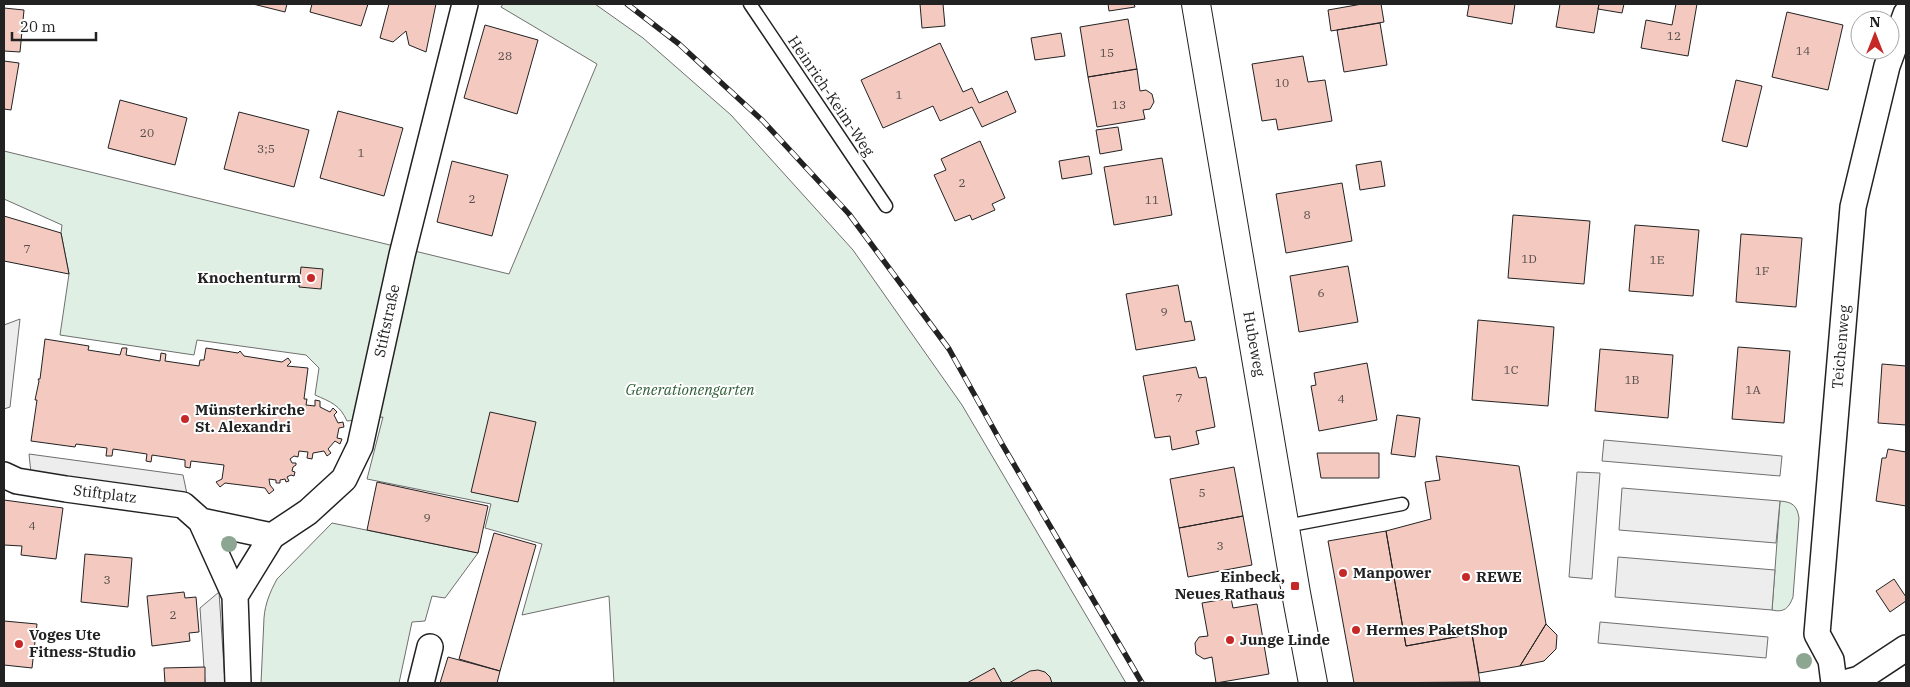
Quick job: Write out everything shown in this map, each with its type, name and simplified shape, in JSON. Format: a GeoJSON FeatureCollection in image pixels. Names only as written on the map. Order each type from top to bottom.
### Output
{"type":"FeatureCollection","features":[{"type":"Feature","properties":{"kind":"street","name":"Stiftstraße"},"geometry":{"type":"LineString","coordinates":[[235,596],[272,536],[308,512],[344,479],[360,446],[402,255],[465,4]]}},
{"type":"Feature","properties":{"kind":"street","name":"Hubeweg"},"geometry":{"type":"LineString","coordinates":[[1196,4],[1286,526],[1294,586],[1313,683]]}},
{"type":"Feature","properties":{"kind":"street","name":"Teichenweg"},"geometry":{"type":"LineString","coordinates":[[1834,683],[1831,660],[1817,634],[1853,207],[1887,66],[1906,14]]}},
{"type":"Feature","properties":{"kind":"street","name":"Stiftplatz"},"geometry":{"type":"LineString","coordinates":[[4,474],[17,481],[183,505],[201,521],[235,596],[238,683]]}},
{"type":"Feature","properties":{"kind":"street","name":"Stiftplatz"},"geometry":{"type":"LineString","coordinates":[[201,521],[272,536]]}},
{"type":"Feature","properties":{"kind":"street"},"geometry":{"type":"LineString","coordinates":[[421,683],[430,647]]}},
{"type":"Feature","properties":{"kind":"street"},"geometry":{"type":"LineString","coordinates":[[1844,683],[1859,679],[1906,648]]}},
{"type":"Feature","properties":{"kind":"lane","name":"Heinrich-Keim-Weg"},"geometry":{"type":"LineString","coordinates":[[750,4],[886,206]]}},
{"type":"Feature","properties":{"kind":"lane"},"geometry":{"type":"LineString","coordinates":[[1286,526],[1402,504]]}},
{"type":"Feature","properties":{"kind":"green space","name":"Generationengarten"},"geometry":{"type":"Polygon","coordinates":[[[503,4],[595,4],[643,38],[731,115],[853,250],[962,405],[1126,683],[614,683],[609,596],[522,615],[542,544],[485,528],[491,504],[367,479],[383,417],[347,421],[341,411],[334,405],[315,395],[319,368],[306,355],[197,340],[194,355],[60,335],[69,274],[61,233],[62,225],[4,199],[4,151],[509,274],[597,64],[501,7],[503,4]]]}},
{"type":"Feature","properties":{"kind":"green space"},"geometry":{"type":"Polygon","coordinates":[[[1780,501],[1793,505],[1797,510],[1799,518],[1793,597],[1786,609],[1776,611],[1772,610],[1780,501]]]}},
{"type":"Feature","properties":{"kind":"green space"},"geometry":{"type":"Polygon","coordinates":[[[332,523],[478,553],[445,598],[432,596],[425,621],[412,622],[399,683],[261,683],[265,613],[272,589],[277,579],[332,523]]]}},
{"type":"Feature","properties":{"kind":"shaded area"},"geometry":{"type":"Polygon","coordinates":[[[20,319],[10,407],[4,409],[4,325],[20,319]]]}},
{"type":"Feature","properties":{"kind":"shaded area"},"geometry":{"type":"Polygon","coordinates":[[[1604,440],[1782,456],[1780,476],[1602,461],[1604,440]]]}},
{"type":"Feature","properties":{"kind":"shaded area"},"geometry":{"type":"Polygon","coordinates":[[[29,454],[183,475],[187,494],[31,473],[29,454]]]}},
{"type":"Feature","properties":{"kind":"shaded area"},"geometry":{"type":"Polygon","coordinates":[[[1577,472],[1600,473],[1592,579],[1569,577],[1577,472]]]}},
{"type":"Feature","properties":{"kind":"shaded area"},"geometry":{"type":"Polygon","coordinates":[[[1622,488],[1780,501],[1776,543],[1619,530],[1622,488]]]}},
{"type":"Feature","properties":{"kind":"shaded area"},"geometry":{"type":"Polygon","coordinates":[[[1618,557],[1775,570],[1772,610],[1615,597],[1618,557]]]}},
{"type":"Feature","properties":{"kind":"shaded area"},"geometry":{"type":"Polygon","coordinates":[[[219,592],[225,683],[205,683],[200,608],[219,592]]]}},
{"type":"Feature","properties":{"kind":"shaded area"},"geometry":{"type":"Polygon","coordinates":[[[1600,622],[1768,637],[1766,658],[1598,643],[1600,622]]]}},
{"type":"Feature","properties":{"kind":"building"},"geometry":{"type":"Polygon","coordinates":[[[253,4],[287,4],[285,12],[253,4]]]}},
{"type":"Feature","properties":{"kind":"building"},"geometry":{"type":"Polygon","coordinates":[[[312,4],[368,4],[361,26],[310,12],[312,4]]]}},
{"type":"Feature","properties":{"kind":"building"},"geometry":{"type":"Polygon","coordinates":[[[389,4],[436,4],[426,52],[409,45],[406,31],[393,42],[380,38],[389,4]]]}},
{"type":"Feature","properties":{"kind":"building"},"geometry":{"type":"Polygon","coordinates":[[[920,4],[943,4],[945,26],[922,28],[920,4]]]}},
{"type":"Feature","properties":{"kind":"building"},"geometry":{"type":"Polygon","coordinates":[[[1108,4],[1134,4],[1135,7],[1109,11],[1108,4]]]}},
{"type":"Feature","properties":{"kind":"building"},"geometry":{"type":"Polygon","coordinates":[[[1362,4],[1381,4],[1384,22],[1331,31],[1328,10],[1362,4]]]}},
{"type":"Feature","properties":{"kind":"building"},"geometry":{"type":"Polygon","coordinates":[[[1464,4],[1515,4],[1512,24],[1467,16],[1469,5],[1464,4]]]}},
{"type":"Feature","properties":{"kind":"building"},"geometry":{"type":"Polygon","coordinates":[[[1560,4],[1599,4],[1594,33],[1556,27],[1560,4]]]}},
{"type":"Feature","properties":{"kind":"building"},"geometry":{"type":"Polygon","coordinates":[[[1599,4],[1624,4],[1622,13],[1598,9],[1599,4]]]}},
{"type":"Feature","properties":{"kind":"building"},"geometry":{"type":"Polygon","coordinates":[[[1676,4],[1697,4],[1688,56],[1641,48],[1646,20],[1672,25],[1676,4]]]}},
{"type":"Feature","properties":{"kind":"building"},"geometry":{"type":"Polygon","coordinates":[[[4,8],[24,10],[20,52],[4,51],[4,8]]]}},
{"type":"Feature","properties":{"kind":"building"},"geometry":{"type":"Polygon","coordinates":[[[1787,12],[1843,25],[1828,90],[1772,77],[1787,12]]]}},
{"type":"Feature","properties":{"kind":"building"},"geometry":{"type":"Polygon","coordinates":[[[1128,19],[1137,69],[1088,77],[1080,27],[1128,19]]]}},
{"type":"Feature","properties":{"kind":"building"},"geometry":{"type":"Polygon","coordinates":[[[1380,23],[1387,65],[1344,72],[1337,30],[1380,23]]]}},
{"type":"Feature","properties":{"kind":"building"},"geometry":{"type":"Polygon","coordinates":[[[485,25],[538,40],[517,114],[464,98],[485,25]]]}},
{"type":"Feature","properties":{"kind":"building"},"geometry":{"type":"Polygon","coordinates":[[[1061,33],[1065,56],[1035,60],[1031,38],[1061,33]]]}},
{"type":"Feature","properties":{"kind":"building"},"geometry":{"type":"Polygon","coordinates":[[[940,43],[963,92],[972,88],[979,103],[1007,91],[1016,112],[982,127],[972,107],[940,121],[933,106],[883,128],[861,80],[940,43]]]}},
{"type":"Feature","properties":{"kind":"building"},"geometry":{"type":"Polygon","coordinates":[[[1303,56],[1308,82],[1325,80],[1332,121],[1278,130],[1276,119],[1262,121],[1252,64],[1303,56]]]}},
{"type":"Feature","properties":{"kind":"building"},"geometry":{"type":"Polygon","coordinates":[[[4,61],[19,63],[11,110],[4,109],[4,61]]]}},
{"type":"Feature","properties":{"kind":"building"},"geometry":{"type":"Polygon","coordinates":[[[1137,69],[1140,91],[1146,90],[1152,94],[1154,102],[1150,109],[1143,110],[1145,119],[1097,127],[1088,77],[1137,69]]]}},
{"type":"Feature","properties":{"kind":"building"},"geometry":{"type":"Polygon","coordinates":[[[1736,80],[1762,86],[1747,147],[1722,141],[1736,80]]]}},
{"type":"Feature","properties":{"kind":"building"},"geometry":{"type":"Polygon","coordinates":[[[120,100],[187,118],[175,165],[108,148],[120,100]]]}},
{"type":"Feature","properties":{"kind":"building"},"geometry":{"type":"Polygon","coordinates":[[[338,111],[403,128],[384,196],[320,178],[338,111]]]}},
{"type":"Feature","properties":{"kind":"building"},"geometry":{"type":"Polygon","coordinates":[[[239,112],[309,130],[294,187],[224,169],[239,112]]]}},
{"type":"Feature","properties":{"kind":"building"},"geometry":{"type":"Polygon","coordinates":[[[1118,127],[1122,150],[1100,154],[1096,130],[1118,127]]]}},
{"type":"Feature","properties":{"kind":"building"},"geometry":{"type":"Polygon","coordinates":[[[980,141],[1005,198],[992,204],[995,210],[972,220],[970,215],[955,221],[934,175],[946,170],[941,159],[980,141]]]}},
{"type":"Feature","properties":{"kind":"building"},"geometry":{"type":"Polygon","coordinates":[[[1089,156],[1092,174],[1062,179],[1059,161],[1089,156]]]}},
{"type":"Feature","properties":{"kind":"building"},"geometry":{"type":"Polygon","coordinates":[[[1162,158],[1172,215],[1114,225],[1104,167],[1162,158]]]}},
{"type":"Feature","properties":{"kind":"building"},"geometry":{"type":"Polygon","coordinates":[[[452,161],[508,175],[492,236],[437,222],[452,161]]]}},
{"type":"Feature","properties":{"kind":"building"},"geometry":{"type":"Polygon","coordinates":[[[1381,161],[1385,186],[1360,190],[1356,165],[1381,161]]]}},
{"type":"Feature","properties":{"kind":"building"},"geometry":{"type":"Polygon","coordinates":[[[1342,183],[1352,241],[1286,253],[1276,194],[1342,183]]]}},
{"type":"Feature","properties":{"kind":"building"},"geometry":{"type":"Polygon","coordinates":[[[1513,215],[1590,221],[1584,284],[1508,278],[1513,215]]]}},
{"type":"Feature","properties":{"kind":"building"},"geometry":{"type":"Polygon","coordinates":[[[4,216],[61,233],[69,274],[4,261],[4,216]]]}},
{"type":"Feature","properties":{"kind":"building"},"geometry":{"type":"Polygon","coordinates":[[[1635,225],[1699,230],[1693,296],[1629,291],[1635,225]]]}},
{"type":"Feature","properties":{"kind":"building"},"geometry":{"type":"Polygon","coordinates":[[[1741,234],[1802,238],[1796,307],[1736,302],[1741,234]]]}},
{"type":"Feature","properties":{"kind":"building"},"geometry":{"type":"Polygon","coordinates":[[[1348,266],[1358,322],[1299,332],[1290,276],[1348,266]]]}},
{"type":"Feature","properties":{"kind":"building","name":"Knochenturm"},"geometry":{"type":"Polygon","coordinates":[[[301,267],[323,269],[321,289],[299,287],[301,267]]]}},
{"type":"Feature","properties":{"kind":"building"},"geometry":{"type":"Polygon","coordinates":[[[1178,285],[1185,322],[1191,321],[1195,340],[1136,350],[1126,294],[1178,285]]]}},
{"type":"Feature","properties":{"kind":"building"},"geometry":{"type":"Polygon","coordinates":[[[1478,320],[1554,327],[1548,406],[1472,400],[1478,320]]]}},
{"type":"Feature","properties":{"kind":"building","name":"Münsterkirche St. Alexandri"},"geometry":{"type":"Polygon","coordinates":[[[45,339],[89,346],[88,350],[120,355],[122,348],[127,348],[126,355],[160,361],[161,353],[166,354],[165,361],[199,366],[200,360],[204,360],[206,348],[238,353],[240,351],[244,356],[282,362],[288,358],[291,362],[287,366],[308,368],[304,399],[307,399],[306,405],[315,406],[315,400],[320,401],[320,407],[330,412],[333,408],[337,412],[334,415],[338,423],[343,422],[344,427],[339,428],[337,438],[342,439],[340,444],[335,441],[328,449],[331,453],[327,456],[324,451],[313,453],[312,459],[307,458],[308,452],[299,451],[298,457],[294,456],[290,459],[292,463],[296,463],[292,471],[295,472],[294,476],[287,477],[289,481],[286,482],[285,479],[280,480],[280,483],[269,479],[270,485],[274,490],[269,494],[265,488],[225,483],[220,487],[216,482],[222,479],[224,465],[191,461],[190,468],[185,467],[185,460],[152,455],[151,462],[146,461],[147,454],[113,449],[112,456],[106,456],[107,448],[76,444],[75,447],[31,441],[37,400],[35,400],[38,379],[40,379],[45,339]]]}},
{"type":"Feature","properties":{"kind":"building"},"geometry":{"type":"Polygon","coordinates":[[[1738,347],[1790,351],[1784,423],[1732,419],[1738,347]]]}},
{"type":"Feature","properties":{"kind":"building"},"geometry":{"type":"Polygon","coordinates":[[[1600,349],[1673,355],[1668,418],[1595,411],[1600,349]]]}},
{"type":"Feature","properties":{"kind":"building"},"geometry":{"type":"Polygon","coordinates":[[[1367,363],[1377,420],[1319,431],[1311,386],[1316,385],[1314,373],[1367,363]]]}},
{"type":"Feature","properties":{"kind":"building"},"geometry":{"type":"Polygon","coordinates":[[[1882,364],[1906,366],[1906,425],[1878,423],[1882,364]]]}},
{"type":"Feature","properties":{"kind":"building"},"geometry":{"type":"Polygon","coordinates":[[[1196,367],[1199,378],[1206,377],[1215,427],[1196,431],[1199,444],[1172,450],[1170,436],[1155,438],[1143,376],[1196,367]]]}},
{"type":"Feature","properties":{"kind":"building"},"geometry":{"type":"Polygon","coordinates":[[[490,412],[536,422],[518,502],[471,492],[490,412]]]}},
{"type":"Feature","properties":{"kind":"building"},"geometry":{"type":"Polygon","coordinates":[[[1397,415],[1420,418],[1415,457],[1391,454],[1397,415]]]}},
{"type":"Feature","properties":{"kind":"building"},"geometry":{"type":"Polygon","coordinates":[[[1888,449],[1906,452],[1906,506],[1876,501],[1882,458],[1886,458],[1888,449]]]}},
{"type":"Feature","properties":{"kind":"building"},"geometry":{"type":"Polygon","coordinates":[[[1317,453],[1379,453],[1379,478],[1321,478],[1317,453]]]}},
{"type":"Feature","properties":{"kind":"building","name":"REWE"},"geometry":{"type":"Polygon","coordinates":[[[1436,456],[1519,466],[1546,624],[1520,666],[1479,673],[1472,634],[1406,646],[1386,531],[1431,519],[1425,482],[1440,480],[1436,456]]]}},
{"type":"Feature","properties":{"kind":"building"},"geometry":{"type":"Polygon","coordinates":[[[1234,467],[1243,516],[1179,528],[1170,479],[1234,467]]]}},
{"type":"Feature","properties":{"kind":"building"},"geometry":{"type":"Polygon","coordinates":[[[377,482],[488,506],[478,553],[367,530],[377,482]]]}},
{"type":"Feature","properties":{"kind":"building"},"geometry":{"type":"Polygon","coordinates":[[[4,500],[63,508],[56,559],[21,555],[22,546],[4,545],[4,500]]]}},
{"type":"Feature","properties":{"kind":"building"},"geometry":{"type":"Polygon","coordinates":[[[1243,516],[1252,565],[1188,577],[1179,528],[1243,516]]]}},
{"type":"Feature","properties":{"kind":"building"},"geometry":{"type":"Polygon","coordinates":[[[1386,531],[1406,646],[1472,634],[1480,682],[1354,683],[1328,541],[1386,531]]]}},
{"type":"Feature","properties":{"kind":"building"},"geometry":{"type":"Polygon","coordinates":[[[494,533],[536,545],[500,671],[459,659],[494,533]]]}},
{"type":"Feature","properties":{"kind":"building"},"geometry":{"type":"Polygon","coordinates":[[[85,554],[132,558],[128,607],[81,602],[85,554]]]}},
{"type":"Feature","properties":{"kind":"building"},"geometry":{"type":"Polygon","coordinates":[[[1894,579],[1906,597],[1906,601],[1890,612],[1876,591],[1894,579]]]}},
{"type":"Feature","properties":{"kind":"building"},"geometry":{"type":"Polygon","coordinates":[[[184,592],[185,598],[196,597],[199,632],[189,633],[190,641],[152,646],[147,596],[184,592]]]}},
{"type":"Feature","properties":{"kind":"building","name":"Junge Linde"},"geometry":{"type":"Polygon","coordinates":[[[1231,598],[1233,608],[1257,604],[1269,674],[1216,683],[1212,657],[1204,659],[1196,654],[1195,643],[1199,637],[1208,636],[1202,603],[1231,598]]]}},
{"type":"Feature","properties":{"kind":"building","name":"Voges Ute Fitness-Studio"},"geometry":{"type":"Polygon","coordinates":[[[4,621],[37,624],[32,668],[4,665],[4,621]]]}},
{"type":"Feature","properties":{"kind":"building"},"geometry":{"type":"Polygon","coordinates":[[[1546,624],[1557,635],[1556,649],[1544,661],[1520,666],[1546,624]]]}},
{"type":"Feature","properties":{"kind":"building"},"geometry":{"type":"Polygon","coordinates":[[[448,657],[500,671],[497,683],[440,683],[448,657]]]}},
{"type":"Feature","properties":{"kind":"building"},"geometry":{"type":"Polygon","coordinates":[[[205,667],[205,683],[165,683],[164,668],[205,667]]]}},
{"type":"Feature","properties":{"kind":"building"},"geometry":{"type":"Polygon","coordinates":[[[994,668],[1002,683],[967,683],[994,668]]]}},
{"type":"Feature","properties":{"kind":"building"},"geometry":{"type":"Polygon","coordinates":[[[1038,670],[1045,672],[1050,677],[1052,683],[1009,683],[1030,671],[1038,670]]]}},
{"type":"Feature","properties":{"kind":"railway"},"geometry":{"type":"LineString","coordinates":[[627,4],[679,44],[763,121],[849,214],[949,349],[1002,444],[1142,683]]}},
{"type":"Feature","properties":{"kind":"place","name":"Knochenturm"},"geometry":{"type":"Point","coordinates":[311,278]}},
{"type":"Feature","properties":{"kind":"place","name":"Münsterkirche St. Alexandri"},"geometry":{"type":"Point","coordinates":[185,419]}},
{"type":"Feature","properties":{"kind":"place","name":"Manpower"},"geometry":{"type":"Point","coordinates":[1343,573]}},
{"type":"Feature","properties":{"kind":"place","name":"REWE"},"geometry":{"type":"Point","coordinates":[1466,577]}},
{"type":"Feature","properties":{"kind":"place","name":"Einbeck, Neues Rathaus"},"geometry":{"type":"Point","coordinates":[1295,586]}},
{"type":"Feature","properties":{"kind":"place","name":"Hermes PaketShop"},"geometry":{"type":"Point","coordinates":[1356,630]}},
{"type":"Feature","properties":{"kind":"place","name":"Junge Linde"},"geometry":{"type":"Point","coordinates":[1230,640]}},
{"type":"Feature","properties":{"kind":"place","name":"Voges Ute Fitness-Studio"},"geometry":{"type":"Point","coordinates":[19,644]}}]}
